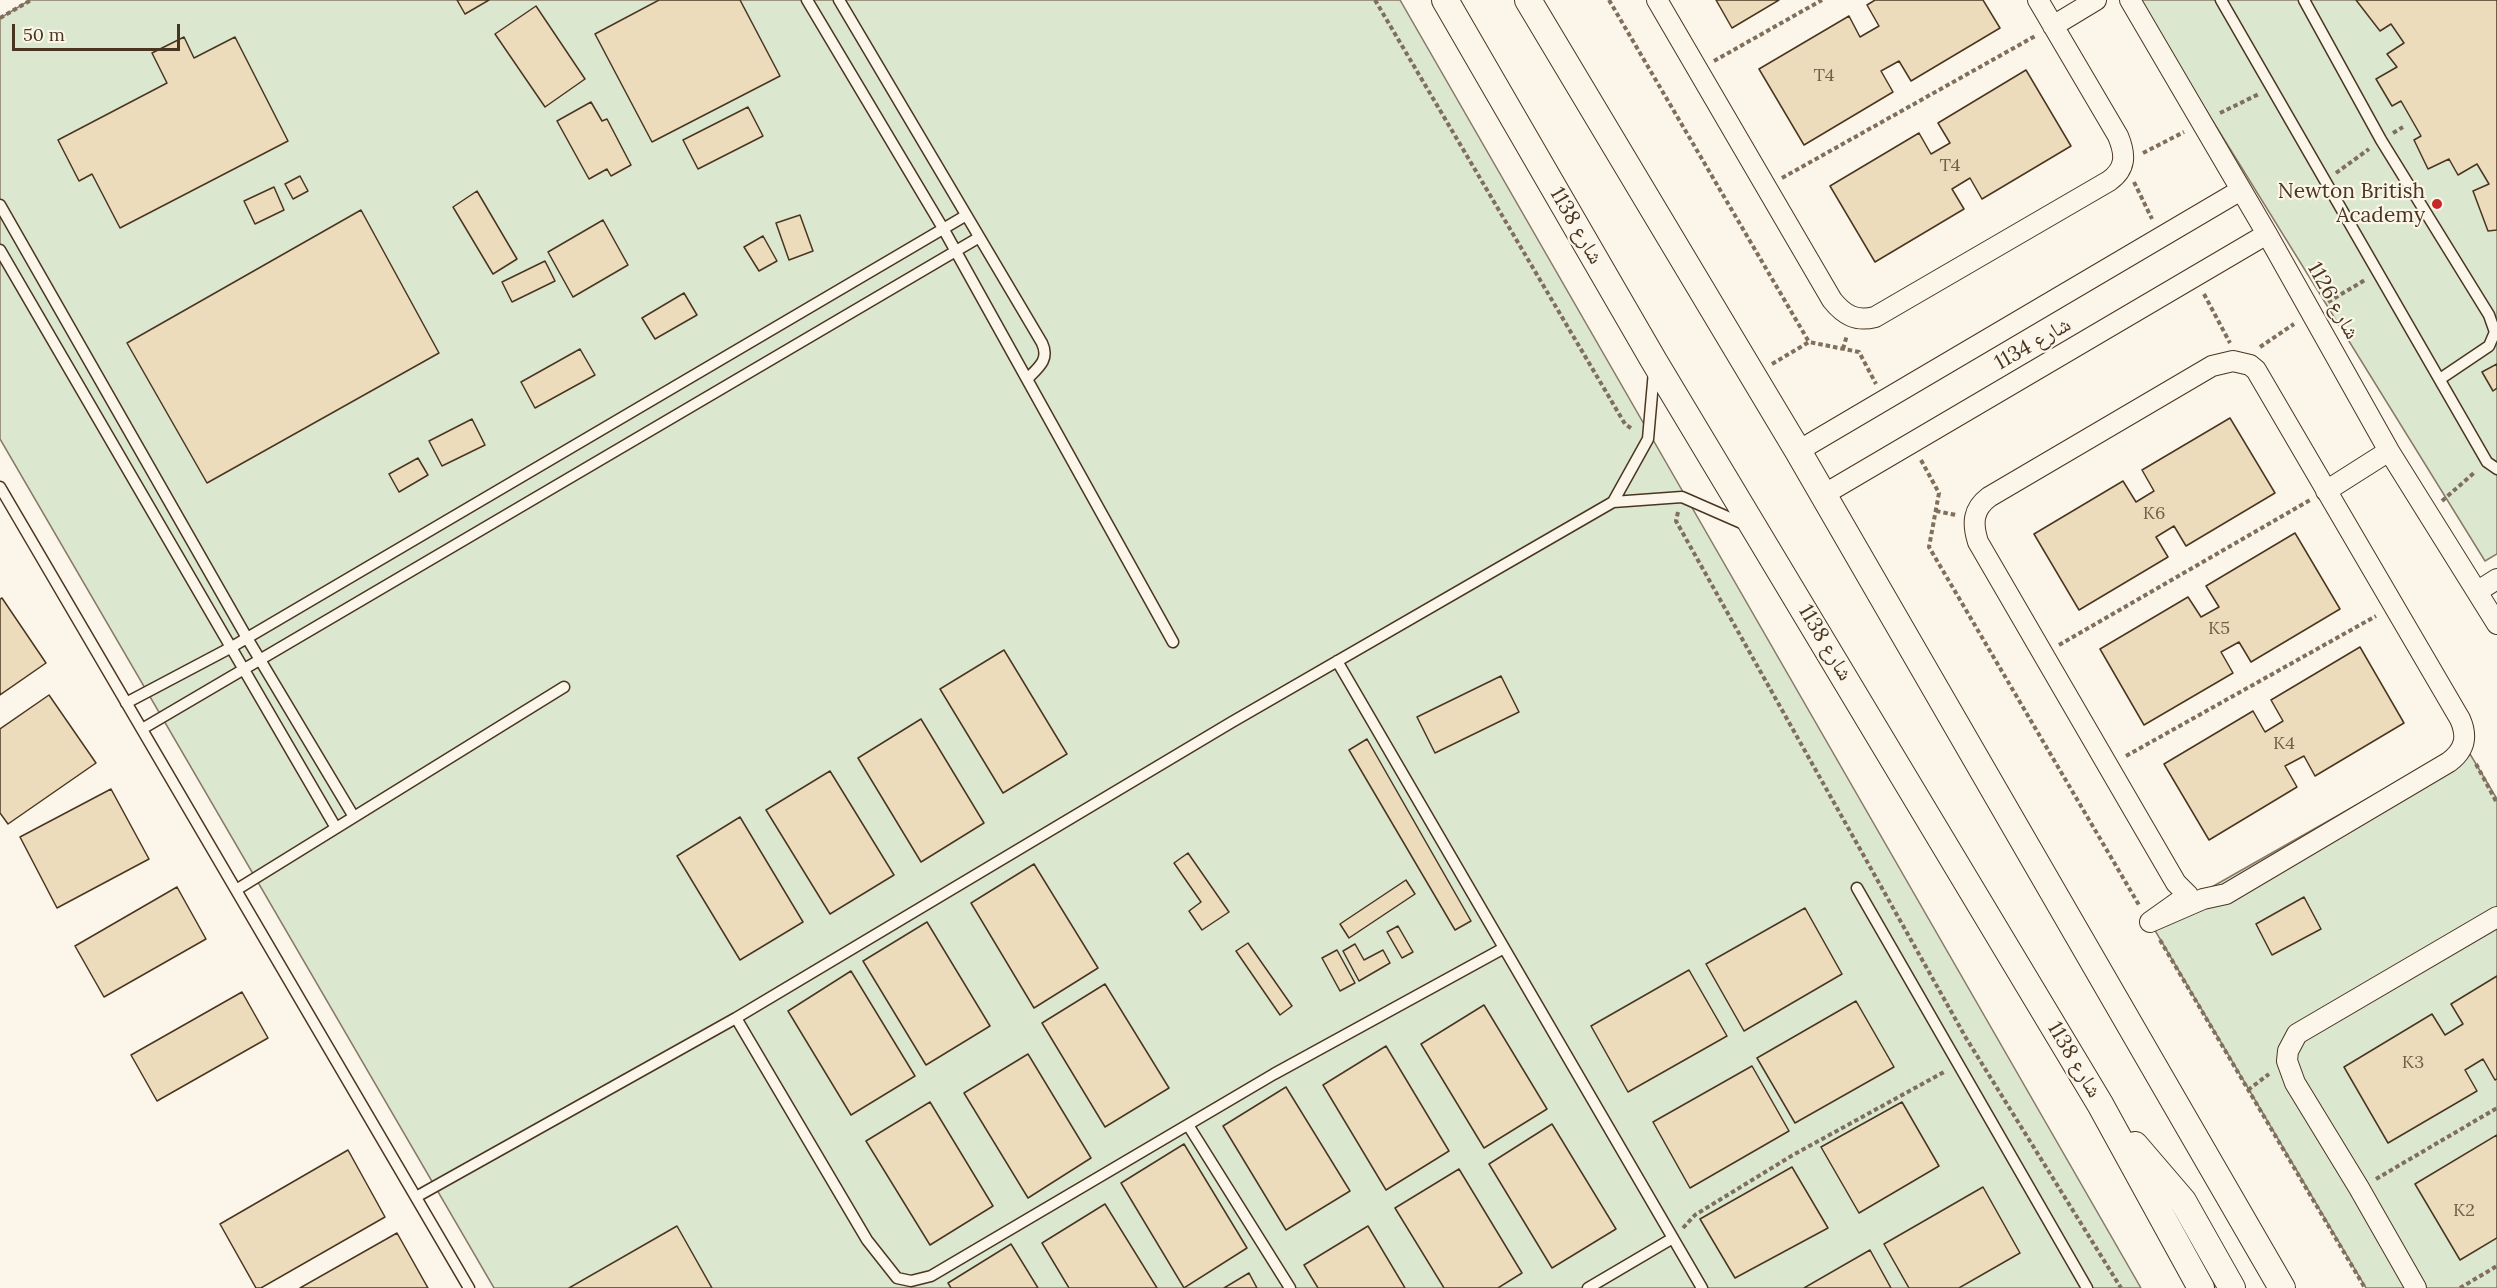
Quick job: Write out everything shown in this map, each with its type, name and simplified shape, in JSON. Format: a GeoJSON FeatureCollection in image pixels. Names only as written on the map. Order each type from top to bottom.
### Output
{"type":"FeatureCollection","features":[{"type":"Feature","properties":{"kind":"street","name":"شارع 1138"},"geometry":{"type":"LineString","coordinates":[[1445,0],[1654,361],[2100,1104],[2201,1288]]}},
{"type":"Feature","properties":{"kind":"street"},"geometry":{"type":"LineString","coordinates":[[1528,0],[1798,451],[2282,1288]]}},
{"type":"Feature","properties":{"kind":"street"},"geometry":{"type":"LineString","coordinates":[[1657,0],[1832,300],[1844,314],[1868,319],[2109,182],[2121,170],[2124,163],[2123,148],[2118,136],[2038,0]]}},
{"type":"Feature","properties":{"kind":"street"},"geometry":{"type":"LineString","coordinates":[[2053,26],[2096,0]]}},
{"type":"Feature","properties":{"kind":"street","name":"شارع 1126"},"geometry":{"type":"LineString","coordinates":[[2130,0],[2267,234],[2390,451],[2497,624]]}},
{"type":"Feature","properties":{"kind":"street","name":"شارع 1134"},"geometry":{"type":"LineString","coordinates":[[1798,451],[2241,190]]}},
{"type":"Feature","properties":{"kind":"street","name":"شارع 1134"},"geometry":{"type":"LineString","coordinates":[[1823,495],[2267,234]]}},
{"type":"Feature","properties":{"kind":"street"},"geometry":{"type":"LineString","coordinates":[[2233,361],[2250,365],[2256,370],[2460,719],[2464,729],[2464,744],[2457,757],[2226,894],[2203,899],[2150,922],[2188,895],[2176,884],[2108,767],[1978,542],[1974,525],[1977,510],[1989,497],[2212,366],[2233,361]]}},
{"type":"Feature","properties":{"kind":"street"},"geometry":{"type":"LineString","coordinates":[[2326,491],[2390,451]]}},
{"type":"Feature","properties":{"kind":"street"},"geometry":{"type":"LineString","coordinates":[[2478,591],[2497,579]]}},
{"type":"Feature","properties":{"kind":"street"},"geometry":{"type":"LineString","coordinates":[[2416,1288],[2295,1083],[2287,1061],[2290,1042],[2297,1034],[2497,917]]}},
{"type":"Feature","properties":{"kind":"street"},"geometry":{"type":"LineString","coordinates":[[2100,1104],[2182,1201],[2232,1288]]}},
{"type":"Feature","properties":{"kind":"lane"},"geometry":{"type":"LineString","coordinates":[[807,0],[956,251],[1173,642]]}},
{"type":"Feature","properties":{"kind":"lane"},"geometry":{"type":"LineString","coordinates":[[839,0],[1045,349],[1044,361],[1027,379]]}},
{"type":"Feature","properties":{"kind":"lane"},"geometry":{"type":"LineString","coordinates":[[2221,0],[2487,462],[2497,468]]}},
{"type":"Feature","properties":{"kind":"lane"},"geometry":{"type":"LineString","coordinates":[[2304,0],[2381,140],[2489,315],[2495,332],[2489,346],[2440,379]]}},
{"type":"Feature","properties":{"kind":"lane"},"geometry":{"type":"LineString","coordinates":[[0,205],[247,638],[354,817]]}},
{"type":"Feature","properties":{"kind":"lane"},"geometry":{"type":"LineString","coordinates":[[126,703],[230,648],[965,216]]}},
{"type":"Feature","properties":{"kind":"lane"},"geometry":{"type":"LineString","coordinates":[[142,729],[978,238]]}},
{"type":"Feature","properties":{"kind":"lane"},"geometry":{"type":"LineString","coordinates":[[0,250],[336,828]]}},
{"type":"Feature","properties":{"kind":"lane"},"geometry":{"type":"LineString","coordinates":[[1612,502],[1648,439],[1654,361]]}},
{"type":"Feature","properties":{"kind":"lane"},"geometry":{"type":"LineString","coordinates":[[0,487],[469,1288]]}},
{"type":"Feature","properties":{"kind":"lane"},"geometry":{"type":"LineString","coordinates":[[416,1197],[736,1018],[1337,661],[1612,502],[1682,497],[1757,530]]}},
{"type":"Feature","properties":{"kind":"lane"},"geometry":{"type":"LineString","coordinates":[[1337,661],[1702,1288]]}},
{"type":"Feature","properties":{"kind":"lane"},"geometry":{"type":"LineString","coordinates":[[236,890],[564,687]]}},
{"type":"Feature","properties":{"kind":"lane"},"geometry":{"type":"LineString","coordinates":[[1857,888],[2089,1288]]}},
{"type":"Feature","properties":{"kind":"lane"},"geometry":{"type":"LineString","coordinates":[[897,1278],[911,1281],[931,1276],[1274,1074],[1504,948]]}},
{"type":"Feature","properties":{"kind":"lane"},"geometry":{"type":"LineString","coordinates":[[736,1018],[867,1240],[904,1288]]}},
{"type":"Feature","properties":{"kind":"lane"},"geometry":{"type":"LineString","coordinates":[[1188,1125],[1290,1288]]}},
{"type":"Feature","properties":{"kind":"lane"},"geometry":{"type":"LineString","coordinates":[[1588,1288],[1673,1238]]}},
{"type":"Feature","properties":{"kind":"path"},"geometry":{"type":"LineString","coordinates":[[0,18],[31,0]]}},
{"type":"Feature","properties":{"kind":"path"},"geometry":{"type":"LineString","coordinates":[[1375,0],[1625,424],[1648,439]]}},
{"type":"Feature","properties":{"kind":"path"},"geometry":{"type":"LineString","coordinates":[[1609,0],[1809,342]]}},
{"type":"Feature","properties":{"kind":"path"},"geometry":{"type":"LineString","coordinates":[[1697,70],[1822,0]]}},
{"type":"Feature","properties":{"kind":"path"},"geometry":{"type":"LineString","coordinates":[[1766,188],[2053,26]]}},
{"type":"Feature","properties":{"kind":"path"},"geometry":{"type":"LineString","coordinates":[[2326,180],[2403,127]]}},
{"type":"Feature","properties":{"kind":"path"},"geometry":{"type":"LineString","coordinates":[[1753,376],[1809,342],[1858,352],[1879,391],[1873,407]]}},
{"type":"Feature","properties":{"kind":"path"},"geometry":{"type":"LineString","coordinates":[[1898,451],[1923,461],[1939,493],[1929,547],[2365,1288]]}},
{"type":"Feature","properties":{"kind":"path"},"geometry":{"type":"LineString","coordinates":[[2428,512],[2487,462]]}},
{"type":"Feature","properties":{"kind":"path"},"geometry":{"type":"LineString","coordinates":[[2043,654],[2326,491]]}},
{"type":"Feature","properties":{"kind":"path"},"geometry":{"type":"LineString","coordinates":[[1682,497],[1676,521],[1966,1038],[2121,1288]]}},
{"type":"Feature","properties":{"kind":"path"},"geometry":{"type":"LineString","coordinates":[[2108,767],[2394,606]]}},
{"type":"Feature","properties":{"kind":"path"},"geometry":{"type":"LineString","coordinates":[[2464,744],[2497,802]]}},
{"type":"Feature","properties":{"kind":"path"},"geometry":{"type":"LineString","coordinates":[[1673,1238],[1695,1215],[1793,1155],[1958,1064]]}},
{"type":"Feature","properties":{"kind":"path"},"geometry":{"type":"LineString","coordinates":[[2359,1188],[2497,1108]]}},
{"type":"Feature","properties":{"kind":"path"},"geometry":{"type":"LineString","coordinates":[[2460,1288],[2497,1266]]}},
{"type":"Feature","properties":{"kind":"green space"},"geometry":{"type":"Polygon","coordinates":[[[30,0],[1400,0],[2141,1288],[494,1288],[0,439],[0,18],[30,0]]]}},
{"type":"Feature","properties":{"kind":"green space"},"geometry":{"type":"Polygon","coordinates":[[[2138,0],[2497,0],[2497,554],[2485,561],[2138,0]]]}},
{"type":"Feature","properties":{"kind":"green space"},"geometry":{"type":"Polygon","coordinates":[[[2464,744],[2497,799],[2497,1288],[2366,1288],[2150,922],[2464,744]]]}},
{"type":"Feature","properties":{"kind":"building"},"geometry":{"type":"Polygon","coordinates":[[[457,0],[489,0],[465,14],[457,0]]]}},
{"type":"Feature","properties":{"kind":"building"},"geometry":{"type":"Polygon","coordinates":[[[659,0],[740,0],[780,76],[652,142],[595,34],[659,0]]]}},
{"type":"Feature","properties":{"kind":"building"},"geometry":{"type":"Polygon","coordinates":[[[1716,0],[1779,0],[1732,28],[1716,0]]]}},
{"type":"Feature","properties":{"kind":"building"},"geometry":{"type":"Polygon","coordinates":[[[1875,0],[1983,0],[2000,28],[1911,81],[1899,61],[1881,71],[1893,92],[1804,145],[1759,69],[1849,16],[1860,37],[1879,26],[1867,5],[1875,0]]]}},
{"type":"Feature","properties":{"kind":"building"},"geometry":{"type":"Polygon","coordinates":[[[2356,0],[2497,0],[2497,230],[2488,231],[2473,191],[2489,184],[2477,164],[2458,175],[2449,159],[2428,169],[2414,140],[2421,136],[2401,101],[2392,106],[2376,79],[2397,67],[2387,54],[2404,43],[2391,24],[2380,31],[2356,0]]]}},
{"type":"Feature","properties":{"kind":"building"},"geometry":{"type":"Polygon","coordinates":[[[536,6],[585,79],[545,107],[495,34],[536,6]]]}},
{"type":"Feature","properties":{"kind":"building"},"geometry":{"type":"Polygon","coordinates":[[[184,37],[194,58],[235,37],[288,141],[120,228],[92,174],[79,181],[58,140],[167,83],[152,53],[184,37]]]}},
{"type":"Feature","properties":{"kind":"building"},"geometry":{"type":"Polygon","coordinates":[[[2026,70],[2071,146],[1982,199],[1970,178],[1952,189],[1964,209],[1875,262],[1830,186],[1919,133],[1931,154],[1950,143],[1938,123],[2026,70]]]}},
{"type":"Feature","properties":{"kind":"building"},"geometry":{"type":"Polygon","coordinates":[[[591,102],[602,121],[607,119],[631,165],[611,176],[607,169],[589,179],[557,121],[591,102]]]}},
{"type":"Feature","properties":{"kind":"building"},"geometry":{"type":"Polygon","coordinates":[[[748,107],[763,136],[698,169],[683,140],[748,107]]]}},
{"type":"Feature","properties":{"kind":"building"},"geometry":{"type":"Polygon","coordinates":[[[300,176],[308,191],[293,199],[285,184],[300,176]]]}},
{"type":"Feature","properties":{"kind":"building"},"geometry":{"type":"Polygon","coordinates":[[[274,187],[284,210],[255,224],[244,201],[274,187]]]}},
{"type":"Feature","properties":{"kind":"building"},"geometry":{"type":"Polygon","coordinates":[[[477,191],[517,259],[493,274],[453,207],[477,191]]]}},
{"type":"Feature","properties":{"kind":"building"},"geometry":{"type":"Polygon","coordinates":[[[361,210],[439,353],[207,483],[127,343],[361,210]]]}},
{"type":"Feature","properties":{"kind":"building"},"geometry":{"type":"Polygon","coordinates":[[[800,215],[813,251],[789,260],[776,223],[800,215]]]}},
{"type":"Feature","properties":{"kind":"building"},"geometry":{"type":"Polygon","coordinates":[[[603,220],[628,265],[573,297],[548,252],[603,220]]]}},
{"type":"Feature","properties":{"kind":"building"},"geometry":{"type":"Polygon","coordinates":[[[763,236],[777,261],[759,271],[744,247],[763,236]]]}},
{"type":"Feature","properties":{"kind":"building"},"geometry":{"type":"Polygon","coordinates":[[[545,261],[555,281],[512,302],[502,282],[545,261]]]}},
{"type":"Feature","properties":{"kind":"building"},"geometry":{"type":"Polygon","coordinates":[[[684,293],[697,315],[655,339],[642,318],[684,293]]]}},
{"type":"Feature","properties":{"kind":"building"},"geometry":{"type":"Polygon","coordinates":[[[580,349],[595,375],[535,408],[521,382],[580,349]]]}},
{"type":"Feature","properties":{"kind":"building"},"geometry":{"type":"Polygon","coordinates":[[[2497,364],[2497,388],[2493,391],[2482,372],[2497,364]]]}},
{"type":"Feature","properties":{"kind":"building"},"geometry":{"type":"Polygon","coordinates":[[[2230,418],[2275,493],[2186,546],[2174,526],[2156,537],[2168,557],[2079,610],[2034,534],[2123,481],[2136,502],[2154,491],[2142,470],[2230,418]]]}},
{"type":"Feature","properties":{"kind":"building"},"geometry":{"type":"Polygon","coordinates":[[[472,419],[485,445],[442,466],[429,441],[472,419]]]}},
{"type":"Feature","properties":{"kind":"building"},"geometry":{"type":"Polygon","coordinates":[[[418,458],[428,475],[399,492],[389,474],[418,458]]]}},
{"type":"Feature","properties":{"kind":"building"},"geometry":{"type":"Polygon","coordinates":[[[2295,533],[2340,609],[2251,662],[2239,642],[2221,652],[2233,673],[2144,725],[2100,649],[2188,597],[2201,617],[2219,607],[2206,586],[2295,533]]]}},
{"type":"Feature","properties":{"kind":"building"},"geometry":{"type":"Polygon","coordinates":[[[2,598],[46,663],[0,695],[0,599],[2,598]]]}},
{"type":"Feature","properties":{"kind":"building"},"geometry":{"type":"Polygon","coordinates":[[[2360,647],[2404,723],[2315,776],[2304,756],[2285,766],[2297,787],[2209,840],[2164,764],[2253,711],[2265,732],[2283,721],[2271,700],[2360,647]]]}},
{"type":"Feature","properties":{"kind":"building"},"geometry":{"type":"Polygon","coordinates":[[[1004,650],[1067,754],[1003,793],[940,689],[1004,650]]]}},
{"type":"Feature","properties":{"kind":"building"},"geometry":{"type":"Polygon","coordinates":[[[1501,676],[1519,712],[1435,753],[1417,717],[1501,676]]]}},
{"type":"Feature","properties":{"kind":"building"},"geometry":{"type":"Polygon","coordinates":[[[49,695],[96,763],[8,824],[0,813],[0,729],[49,695]]]}},
{"type":"Feature","properties":{"kind":"building"},"geometry":{"type":"Polygon","coordinates":[[[921,719],[984,823],[921,862],[858,758],[921,719]]]}},
{"type":"Feature","properties":{"kind":"building"},"geometry":{"type":"Polygon","coordinates":[[[1367,739],[1471,921],[1455,930],[1349,750],[1367,739]]]}},
{"type":"Feature","properties":{"kind":"building"},"geometry":{"type":"Polygon","coordinates":[[[830,771],[894,875],[830,914],[766,810],[830,771]]]}},
{"type":"Feature","properties":{"kind":"building"},"geometry":{"type":"Polygon","coordinates":[[[111,789],[149,859],[57,908],[20,837],[111,789]]]}},
{"type":"Feature","properties":{"kind":"building"},"geometry":{"type":"Polygon","coordinates":[[[740,817],[803,922],[740,960],[677,856],[740,817]]]}},
{"type":"Feature","properties":{"kind":"building"},"geometry":{"type":"Polygon","coordinates":[[[1188,853],[1229,912],[1202,930],[1189,911],[1201,902],[1174,863],[1188,853]]]}},
{"type":"Feature","properties":{"kind":"building"},"geometry":{"type":"Polygon","coordinates":[[[1034,864],[1098,968],[1034,1008],[971,903],[1034,864]]]}},
{"type":"Feature","properties":{"kind":"building"},"geometry":{"type":"Polygon","coordinates":[[[1406,880],[1415,894],[1349,938],[1340,924],[1406,880]]]}},
{"type":"Feature","properties":{"kind":"building"},"geometry":{"type":"Polygon","coordinates":[[[177,887],[206,939],[104,997],[75,946],[177,887]]]}},
{"type":"Feature","properties":{"kind":"building"},"geometry":{"type":"Polygon","coordinates":[[[2304,897],[2321,929],[2272,955],[2256,924],[2304,897]]]}},
{"type":"Feature","properties":{"kind":"building"},"geometry":{"type":"Polygon","coordinates":[[[1805,908],[1842,974],[1744,1031],[1706,964],[1805,908]]]}},
{"type":"Feature","properties":{"kind":"building"},"geometry":{"type":"Polygon","coordinates":[[[927,922],[990,1026],[926,1065],[863,961],[927,922]]]}},
{"type":"Feature","properties":{"kind":"building"},"geometry":{"type":"Polygon","coordinates":[[[1398,926],[1413,952],[1402,958],[1387,932],[1398,926]]]}},
{"type":"Feature","properties":{"kind":"building"},"geometry":{"type":"Polygon","coordinates":[[[1248,943],[1292,1006],[1280,1015],[1236,951],[1248,943]]]}},
{"type":"Feature","properties":{"kind":"building"},"geometry":{"type":"Polygon","coordinates":[[[1355,944],[1364,960],[1383,950],[1390,963],[1359,981],[1343,951],[1355,944]]]}},
{"type":"Feature","properties":{"kind":"building"},"geometry":{"type":"Polygon","coordinates":[[[1337,950],[1355,983],[1340,991],[1322,958],[1337,950]]]}},
{"type":"Feature","properties":{"kind":"building"},"geometry":{"type":"Polygon","coordinates":[[[1689,970],[1727,1036],[1628,1092],[1591,1026],[1689,970]]]}},
{"type":"Feature","properties":{"kind":"building"},"geometry":{"type":"Polygon","coordinates":[[[851,971],[915,1076],[851,1115],[788,1011],[851,971]]]}},
{"type":"Feature","properties":{"kind":"building"},"geometry":{"type":"Polygon","coordinates":[[[2497,976],[2497,1079],[2495,1080],[2483,1059],[2465,1070],[2477,1091],[2388,1143],[2344,1067],[2432,1014],[2445,1035],[2463,1024],[2451,1004],[2497,976]]]}},
{"type":"Feature","properties":{"kind":"building"},"geometry":{"type":"Polygon","coordinates":[[[1105,984],[1169,1088],[1105,1127],[1042,1023],[1105,984]]]}},
{"type":"Feature","properties":{"kind":"building"},"geometry":{"type":"Polygon","coordinates":[[[242,992],[268,1038],[157,1101],[131,1055],[242,992]]]}},
{"type":"Feature","properties":{"kind":"building"},"geometry":{"type":"Polygon","coordinates":[[[1856,1001],[1894,1067],[1795,1123],[1757,1058],[1856,1001]]]}},
{"type":"Feature","properties":{"kind":"building"},"geometry":{"type":"Polygon","coordinates":[[[1484,1005],[1547,1109],[1484,1148],[1421,1044],[1484,1005]]]}},
{"type":"Feature","properties":{"kind":"building"},"geometry":{"type":"Polygon","coordinates":[[[1386,1046],[1449,1151],[1386,1190],[1323,1085],[1386,1046]]]}},
{"type":"Feature","properties":{"kind":"building"},"geometry":{"type":"Polygon","coordinates":[[[1028,1054],[1091,1158],[1028,1198],[964,1093],[1028,1054]]]}},
{"type":"Feature","properties":{"kind":"building"},"geometry":{"type":"Polygon","coordinates":[[[1752,1066],[1789,1131],[1690,1188],[1653,1122],[1752,1066]]]}},
{"type":"Feature","properties":{"kind":"building"},"geometry":{"type":"Polygon","coordinates":[[[1286,1087],[1350,1191],[1286,1230],[1223,1126],[1286,1087]]]}},
{"type":"Feature","properties":{"kind":"building"},"geometry":{"type":"Polygon","coordinates":[[[930,1102],[993,1206],[930,1245],[866,1141],[930,1102]]]}},
{"type":"Feature","properties":{"kind":"building"},"geometry":{"type":"Polygon","coordinates":[[[1902,1102],[1939,1166],[1859,1213],[1821,1147],[1902,1102]]]}},
{"type":"Feature","properties":{"kind":"building"},"geometry":{"type":"Polygon","coordinates":[[[1552,1124],[1616,1229],[1552,1268],[1489,1164],[1552,1124]]]}},
{"type":"Feature","properties":{"kind":"building"},"geometry":{"type":"Polygon","coordinates":[[[2497,1135],[2497,1238],[2460,1260],[2415,1184],[2497,1135]]]}},
{"type":"Feature","properties":{"kind":"building"},"geometry":{"type":"Polygon","coordinates":[[[1184,1144],[1247,1248],[1184,1288],[1121,1183],[1184,1144]]]}},
{"type":"Feature","properties":{"kind":"building"},"geometry":{"type":"Polygon","coordinates":[[[348,1150],[385,1217],[261,1288],[256,1288],[220,1224],[348,1150]]]}},
{"type":"Feature","properties":{"kind":"building"},"geometry":{"type":"Polygon","coordinates":[[[1792,1167],[1828,1228],[1735,1278],[1700,1219],[1792,1167]]]}},
{"type":"Feature","properties":{"kind":"building"},"geometry":{"type":"Polygon","coordinates":[[[1459,1169],[1522,1273],[1498,1288],[1444,1288],[1395,1208],[1459,1169]]]}},
{"type":"Feature","properties":{"kind":"building"},"geometry":{"type":"Polygon","coordinates":[[[1983,1187],[2020,1253],[1959,1288],[1909,1288],[1884,1244],[1983,1187]]]}},
{"type":"Feature","properties":{"kind":"building"},"geometry":{"type":"Polygon","coordinates":[[[1105,1204],[1157,1288],[1069,1288],[1042,1243],[1105,1204]]]}},
{"type":"Feature","properties":{"kind":"building"},"geometry":{"type":"Polygon","coordinates":[[[677,1226],[712,1288],[569,1288],[677,1226]]]}},
{"type":"Feature","properties":{"kind":"building"},"geometry":{"type":"Polygon","coordinates":[[[1368,1226],[1405,1288],[1318,1288],[1304,1265],[1368,1226]]]}},
{"type":"Feature","properties":{"kind":"building"},"geometry":{"type":"Polygon","coordinates":[[[397,1233],[428,1288],[300,1288],[397,1233]]]}},
{"type":"Feature","properties":{"kind":"building"},"geometry":{"type":"Polygon","coordinates":[[[1011,1244],[1038,1288],[951,1288],[948,1283],[1011,1244]]]}},
{"type":"Feature","properties":{"kind":"building"},"geometry":{"type":"Polygon","coordinates":[[[1870,1250],[1891,1288],[1804,1288],[1870,1250]]]}},
{"type":"Feature","properties":{"kind":"building"},"geometry":{"type":"Polygon","coordinates":[[[1249,1273],[1257,1288],[1224,1288],[1249,1273]]]}},
{"type":"Feature","properties":{"kind":"place","name":"Newton British Academy"},"geometry":{"type":"Point","coordinates":[2437,204]}}]}
